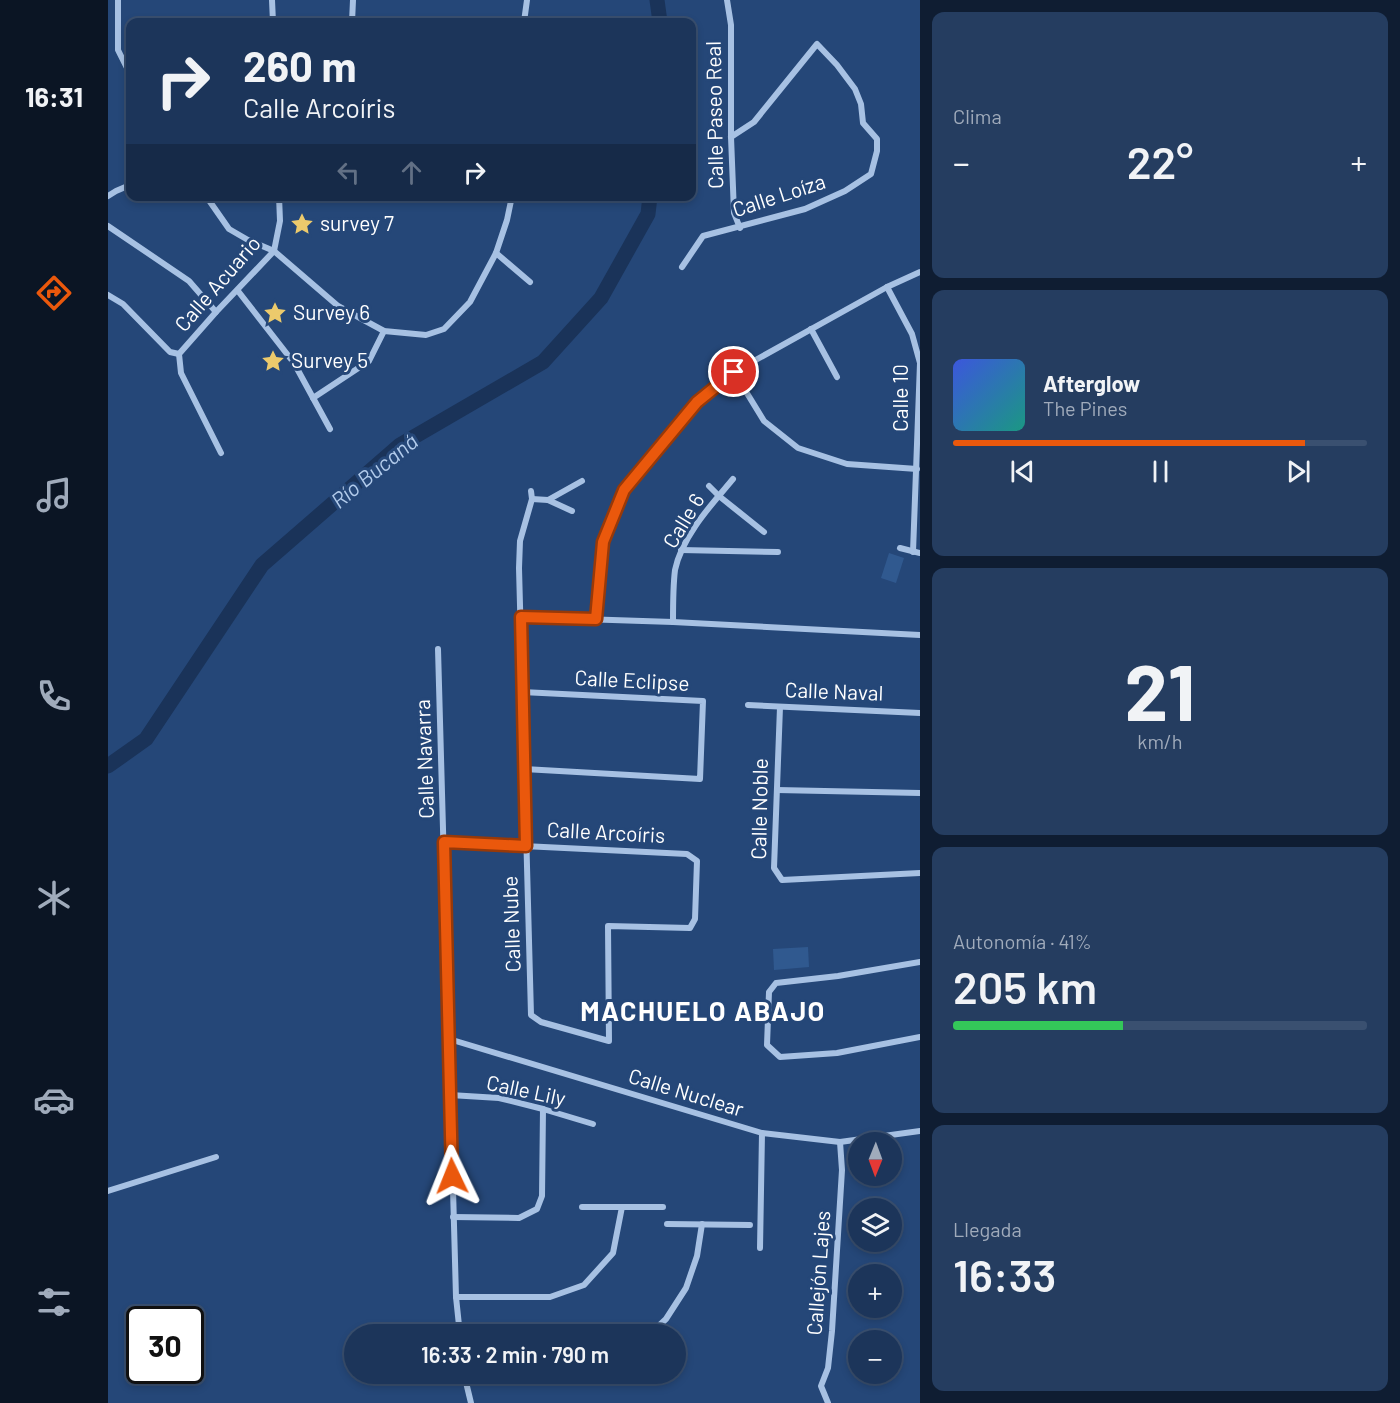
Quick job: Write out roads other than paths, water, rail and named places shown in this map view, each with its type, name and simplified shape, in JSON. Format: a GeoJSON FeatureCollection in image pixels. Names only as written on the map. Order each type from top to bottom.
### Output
{"type":"FeatureCollection","features":[{"type":"Feature","properties":{"kind":"street"},"geometry":{"type":"LineString","coordinates":[[117,0],[118,50],[126,66]]}},
{"type":"Feature","properties":{"kind":"street"},"geometry":{"type":"LineString","coordinates":[[272,0],[273,18]]}},
{"type":"Feature","properties":{"kind":"street"},"geometry":{"type":"LineString","coordinates":[[352,18],[353,0]]}},
{"type":"Feature","properties":{"kind":"street"},"geometry":{"type":"LineString","coordinates":[[525,18],[527,0]]}},
{"type":"Feature","properties":{"kind":"street","name":"Calle Paseo Real"},"geometry":{"type":"LineString","coordinates":[[727,0],[731,25],[730,137],[734,213],[740,228]]}},
{"type":"Feature","properties":{"kind":"street","name":"Calle Loíza"},"geometry":{"type":"LineString","coordinates":[[682,267],[703,236],[805,209],[845,191],[871,174],[877,151],[877,139],[863,123],[861,104],[855,89],[817,44],[754,122],[730,137]]}},
{"type":"Feature","properties":{"kind":"street"},"geometry":{"type":"LineString","coordinates":[[108,196],[126,187]]}},
{"type":"Feature","properties":{"kind":"street"},"geometry":{"type":"LineString","coordinates":[[209,201],[229,229],[274,251],[338,306],[384,331],[426,335],[444,329],[471,301],[496,253],[511,201]]}},
{"type":"Feature","properties":{"kind":"street","name":"Calle Acuario"},"geometry":{"type":"LineString","coordinates":[[221,453],[181,373],[179,354],[274,251],[280,221],[279,201]]}},
{"type":"Feature","properties":{"kind":"street"},"geometry":{"type":"LineString","coordinates":[[108,226],[189,281],[216,312]]}},
{"type":"Feature","properties":{"kind":"street"},"geometry":{"type":"LineString","coordinates":[[496,253],[530,282]]}},
{"type":"Feature","properties":{"kind":"street"},"geometry":{"type":"LineString","coordinates":[[596,619],[603,542],[624,490],[697,402],[734,372],[887,287],[920,272]]}},
{"type":"Feature","properties":{"kind":"street","name":"Calle 10"},"geometry":{"type":"LineString","coordinates":[[887,287],[912,334],[920,363],[916,553]]}},
{"type":"Feature","properties":{"kind":"street"},"geometry":{"type":"LineString","coordinates":[[238,291],[294,363],[330,429]]}},
{"type":"Feature","properties":{"kind":"street"},"geometry":{"type":"LineString","coordinates":[[108,295],[123,304],[170,352],[179,354]]}},
{"type":"Feature","properties":{"kind":"street"},"geometry":{"type":"LineString","coordinates":[[810,329],[837,377]]}},
{"type":"Feature","properties":{"kind":"street"},"geometry":{"type":"LineString","coordinates":[[313,398],[369,362],[384,331]]}},
{"type":"Feature","properties":{"kind":"street"},"geometry":{"type":"LineString","coordinates":[[734,372],[764,421],[798,448],[847,464],[917,469]]}},
{"type":"Feature","properties":{"kind":"street","name":"Calle 6"},"geometry":{"type":"LineString","coordinates":[[673,622],[675,570],[681,550],[691,532],[733,479]]}},
{"type":"Feature","properties":{"kind":"street"},"geometry":{"type":"LineString","coordinates":[[549,500],[582,482]]}},
{"type":"Feature","properties":{"kind":"street"},"geometry":{"type":"LineString","coordinates":[[709,486],[764,532]]}},
{"type":"Feature","properties":{"kind":"street","name":"Calle Nube"},"geometry":{"type":"LineString","coordinates":[[531,998],[519,568],[520,541],[531,495],[549,500]]}},
{"type":"Feature","properties":{"kind":"street"},"geometry":{"type":"LineString","coordinates":[[549,500],[572,511]]}},
{"type":"Feature","properties":{"kind":"street"},"geometry":{"type":"LineString","coordinates":[[900,548],[916,553]]}},
{"type":"Feature","properties":{"kind":"street"},"geometry":{"type":"LineString","coordinates":[[681,550],[778,552]]}},
{"type":"Feature","properties":{"kind":"street"},"geometry":{"type":"LineString","coordinates":[[521,617],[673,622],[920,635]]}},
{"type":"Feature","properties":{"kind":"street","name":"Calle Navarra"},"geometry":{"type":"LineString","coordinates":[[438,649],[453,1217],[459,1324]]}},
{"type":"Feature","properties":{"kind":"street","name":"Calle Eclipse"},"geometry":{"type":"LineString","coordinates":[[522,692],[703,701],[700,779],[524,769]]}},
{"type":"Feature","properties":{"kind":"street","name":"Calle Naval"},"geometry":{"type":"LineString","coordinates":[[748,705],[920,712]]}},
{"type":"Feature","properties":{"kind":"street","name":"Calle Noble"},"geometry":{"type":"LineString","coordinates":[[780,707],[774,868],[782,880],[920,873]]}},
{"type":"Feature","properties":{"kind":"street"},"geometry":{"type":"LineString","coordinates":[[777,790],[920,793]]}},
{"type":"Feature","properties":{"kind":"street","name":"Calle Arcoíris"},"geometry":{"type":"LineString","coordinates":[[444,842],[687,854],[697,861],[695,919],[690,928],[608,926],[609,1041],[541,1022],[531,1016],[531,998]]}},
{"type":"Feature","properties":{"kind":"street"},"geometry":{"type":"LineString","coordinates":[[920,962],[838,976],[776,983],[769,992],[766,1045],[780,1057],[837,1053],[920,1037]]}},
{"type":"Feature","properties":{"kind":"street","name":"Calle Nuclear"},"geometry":{"type":"LineString","coordinates":[[448,1039],[762,1133],[840,1142],[920,1131]]}},
{"type":"Feature","properties":{"kind":"street","name":"Calle Lily"},"geometry":{"type":"LineString","coordinates":[[450,1095],[499,1098],[593,1124]]}},
{"type":"Feature","properties":{"kind":"street"},"geometry":{"type":"LineString","coordinates":[[453,1217],[519,1218],[537,1209],[542,1196],[543,1109]]}},
{"type":"Feature","properties":{"kind":"street"},"geometry":{"type":"LineString","coordinates":[[760,1248],[762,1133]]}},
{"type":"Feature","properties":{"kind":"street","name":"Callejón Lajes"},"geometry":{"type":"LineString","coordinates":[[828,1403],[821,1386],[828,1368],[832,1331],[842,1170],[840,1142]]}},
{"type":"Feature","properties":{"kind":"street"},"geometry":{"type":"LineString","coordinates":[[108,1191],[216,1156]]}},
{"type":"Feature","properties":{"kind":"street"},"geometry":{"type":"LineString","coordinates":[[582,1207],[663,1207]]}},
{"type":"Feature","properties":{"kind":"street"},"geometry":{"type":"LineString","coordinates":[[456,1297],[550,1297],[584,1286],[613,1253],[622,1207]]}},
{"type":"Feature","properties":{"kind":"street"},"geometry":{"type":"LineString","coordinates":[[667,1224],[750,1225]]}},
{"type":"Feature","properties":{"kind":"street"},"geometry":{"type":"LineString","coordinates":[[661,1324],[686,1288],[698,1256],[702,1224]]}},
{"type":"Feature","properties":{"kind":"street"},"geometry":{"type":"LineString","coordinates":[[467,1384],[471,1403]]}},
{"type":"Feature","properties":{"kind":"waterway","name":"Río Bucaná"},"geometry":{"type":"LineString","coordinates":[[657,0],[659,18]]}},
{"type":"Feature","properties":{"kind":"waterway","name":"Río Bucaná"},"geometry":{"type":"LineString","coordinates":[[108,766],[146,739],[262,565],[400,445],[543,362],[601,298],[648,214],[649,201]]}},
{"type":"Feature","properties":{"kind":"place","name":"survey 7"},"geometry":{"type":"Point","coordinates":[302,224]}},
{"type":"Feature","properties":{"kind":"place","name":"Survey 6"},"geometry":{"type":"Point","coordinates":[275,313]}},
{"type":"Feature","properties":{"kind":"place","name":"Survey 5"},"geometry":{"type":"Point","coordinates":[273,361]}},
{"type":"Feature","properties":{"kind":"district","name":"MACHUELO ABAJO"},"geometry":{"type":"Point","coordinates":[703,1012]}}]}
